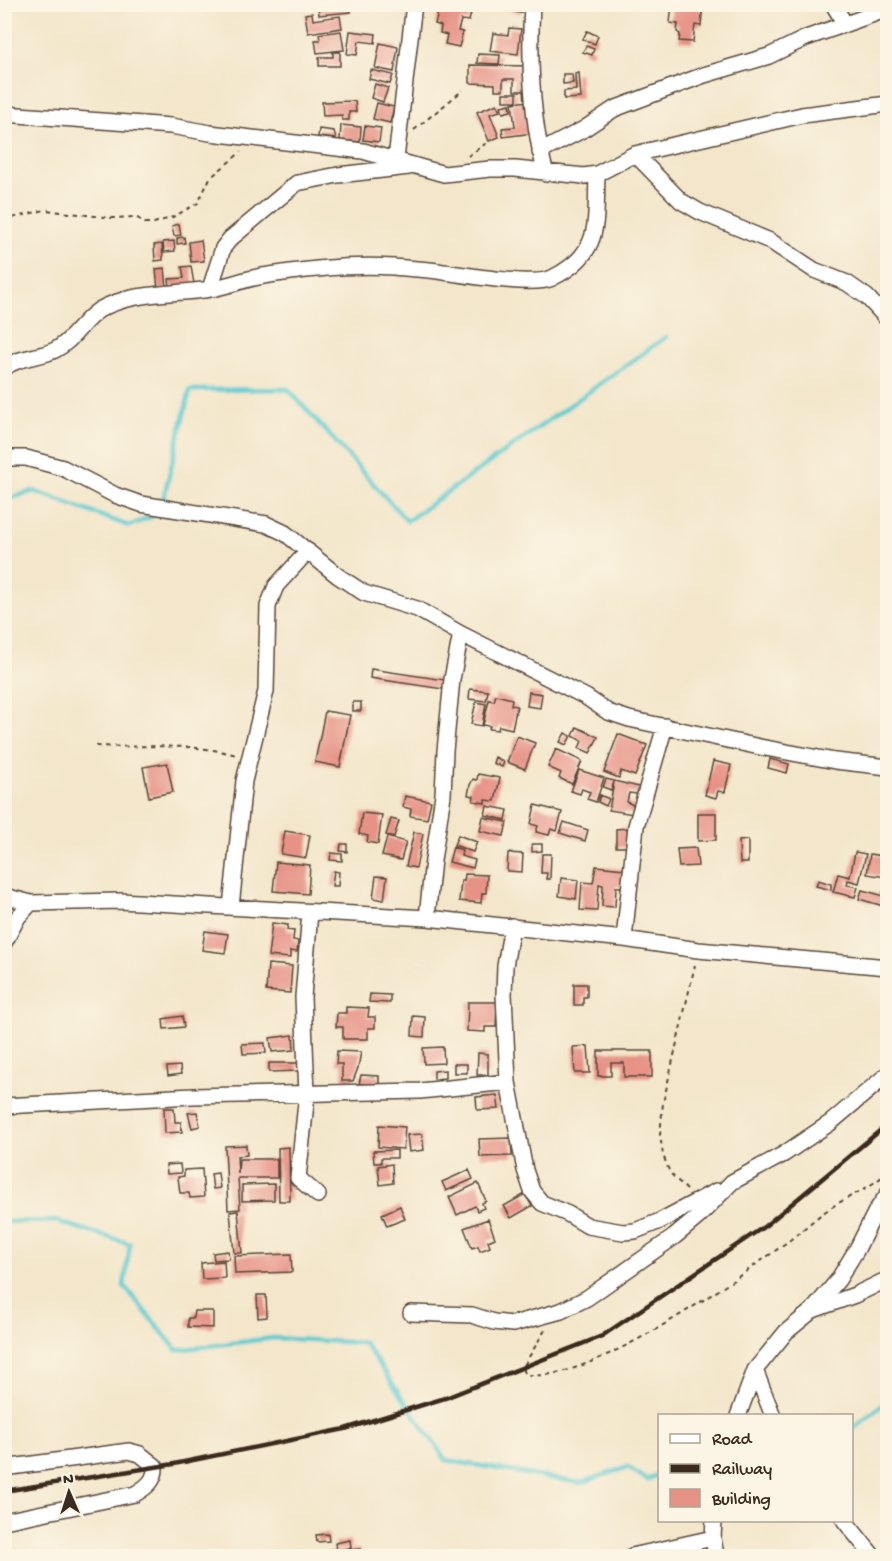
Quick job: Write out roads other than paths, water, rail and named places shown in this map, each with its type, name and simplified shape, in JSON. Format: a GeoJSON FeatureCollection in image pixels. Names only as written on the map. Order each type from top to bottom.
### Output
{"type":"FeatureCollection","features":[{"type":"Feature","properties":{"kind":"street"},"geometry":{"type":"LineString","coordinates":[[396,159],[414,4]]}},
{"type":"Feature","properties":{"kind":"street"},"geometry":{"type":"LineString","coordinates":[[532,4],[530,44],[534,107],[540,152],[546,174]]}},
{"type":"Feature","properties":{"kind":"street"},"geometry":{"type":"LineString","coordinates":[[832,4],[845,24]]}},
{"type":"Feature","properties":{"kind":"street"},"geometry":{"type":"LineString","coordinates":[[540,152],[584,129],[614,109],[704,75],[769,56],[806,38],[888,9]]}},
{"type":"Feature","properties":{"kind":"street"},"geometry":{"type":"LineString","coordinates":[[4,114],[171,126],[363,151],[444,174],[515,169],[546,174],[584,176],[597,174],[635,154],[802,115],[888,104]]}},
{"type":"Feature","properties":{"kind":"street"},"geometry":{"type":"LineString","coordinates":[[635,154],[681,201],[700,212],[770,241],[814,270],[847,283],[867,297],[888,320]]}},
{"type":"Feature","properties":{"kind":"street"},"geometry":{"type":"LineString","coordinates":[[210,289],[223,248],[230,239],[291,187],[303,181],[338,175],[414,167]]}},
{"type":"Feature","properties":{"kind":"street"},"geometry":{"type":"LineString","coordinates":[[4,368],[18,360],[57,349],[93,315],[110,306],[158,294],[210,289],[261,276],[344,267],[401,268],[442,271],[482,278],[551,280],[576,263],[586,253],[594,237],[597,174]]}},
{"type":"Feature","properties":{"kind":"street"},"geometry":{"type":"LineString","coordinates":[[4,458],[26,458],[63,468],[115,495],[141,504],[266,524],[285,533],[338,576],[364,593],[417,609],[461,634],[586,697],[608,712],[629,719],[760,747],[836,761],[888,767]]}},
{"type":"Feature","properties":{"kind":"street"},"geometry":{"type":"LineString","coordinates":[[231,907],[244,781],[266,691],[268,606],[276,586],[308,551]]}},
{"type":"Feature","properties":{"kind":"street"},"geometry":{"type":"LineString","coordinates":[[427,918],[443,795],[452,679],[461,634]]}},
{"type":"Feature","properties":{"kind":"street"},"geometry":{"type":"LineString","coordinates":[[624,939],[636,826],[665,726]]}},
{"type":"Feature","properties":{"kind":"street"},"geometry":{"type":"LineString","coordinates":[[4,896],[31,903],[120,901],[427,918],[624,939],[698,950],[888,967]]}},
{"type":"Feature","properties":{"kind":"street"},"geometry":{"type":"LineString","coordinates":[[4,943],[18,917],[31,903]]}},
{"type":"Feature","properties":{"kind":"street"},"geometry":{"type":"LineString","coordinates":[[310,912],[303,997],[307,1094],[298,1178],[318,1195]]}},
{"type":"Feature","properties":{"kind":"street"},"geometry":{"type":"LineString","coordinates":[[512,926],[505,966],[504,994],[508,1082],[525,1170],[532,1191],[542,1203],[588,1226],[630,1232],[660,1221],[784,1154],[830,1123],[888,1074]]}},
{"type":"Feature","properties":{"kind":"street"},"geometry":{"type":"LineString","coordinates":[[4,1106],[123,1098],[420,1092],[508,1082]]}},
{"type":"Feature","properties":{"kind":"street"},"geometry":{"type":"LineString","coordinates":[[411,1313],[472,1315],[494,1322],[513,1324],[561,1311],[587,1298],[674,1237],[732,1182]]}},
{"type":"Feature","properties":{"kind":"street"},"geometry":{"type":"LineString","coordinates":[[739,1414],[755,1370],[786,1332],[813,1310],[838,1280],[876,1211],[888,1194]]}},
{"type":"Feature","properties":{"kind":"street"},"geometry":{"type":"LineString","coordinates":[[813,1310],[855,1295],[888,1279]]}},
{"type":"Feature","properties":{"kind":"street"},"geometry":{"type":"LineString","coordinates":[[755,1370],[772,1414]]}},
{"type":"Feature","properties":{"kind":"street"},"geometry":{"type":"LineString","coordinates":[[4,1468],[129,1451],[140,1454],[155,1466],[156,1474],[147,1488],[135,1494],[4,1521]]}},
{"type":"Feature","properties":{"kind":"street"},"geometry":{"type":"LineString","coordinates":[[714,1522],[713,1538],[716,1557]]}},
{"type":"Feature","properties":{"kind":"street"},"geometry":{"type":"LineString","coordinates":[[845,1522],[873,1557]]}},
{"type":"Feature","properties":{"kind":"street"},"geometry":{"type":"LineString","coordinates":[[632,1557],[713,1538]]}},
{"type":"Feature","properties":{"kind":"waterway"},"geometry":{"type":"LineString","coordinates":[[162,504],[190,390],[288,389],[407,521],[666,337]]}},
{"type":"Feature","properties":{"kind":"waterway"},"geometry":{"type":"LineString","coordinates":[[4,500],[34,491],[129,526],[160,513]]}},
{"type":"Feature","properties":{"kind":"waterway"},"geometry":{"type":"LineString","coordinates":[[4,1222],[56,1221],[130,1244],[124,1286],[177,1350],[273,1338],[364,1343],[446,1460],[580,1483],[628,1467],[647,1480],[658,1474]]}},
{"type":"Feature","properties":{"kind":"waterway"},"geometry":{"type":"LineString","coordinates":[[853,1429],[888,1400]]}},
{"type":"Feature","properties":{"kind":"railway"},"geometry":{"type":"LineString","coordinates":[[4,1491],[174,1464],[345,1429],[448,1397],[602,1336],[765,1226],[888,1124]]}}]}
